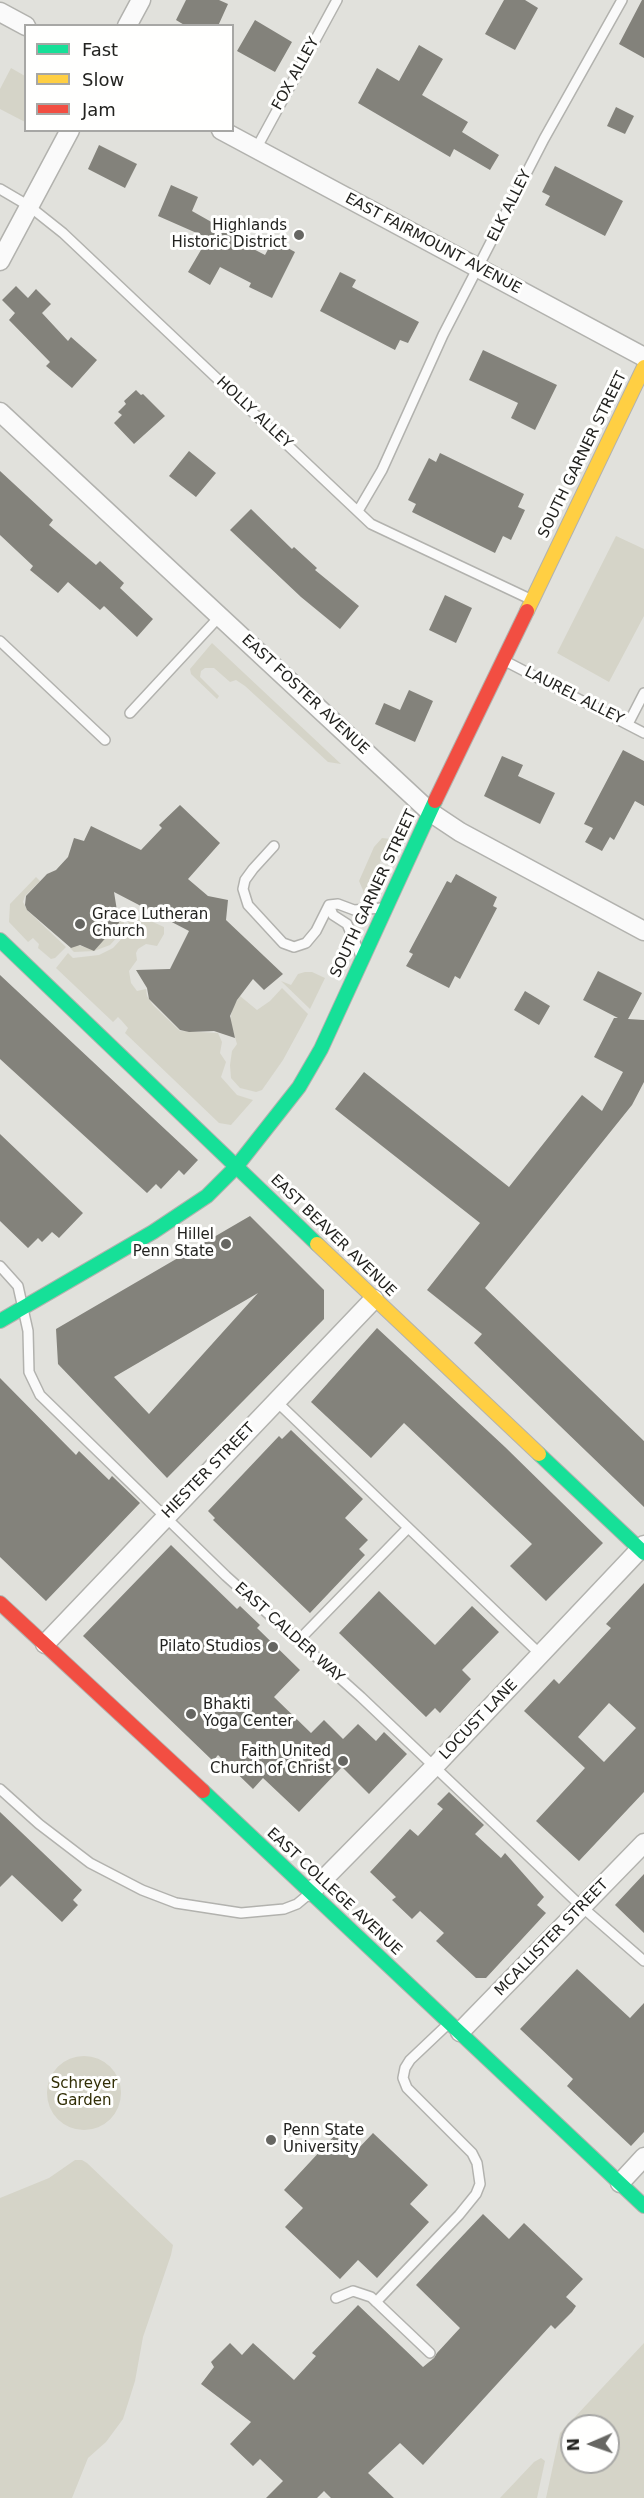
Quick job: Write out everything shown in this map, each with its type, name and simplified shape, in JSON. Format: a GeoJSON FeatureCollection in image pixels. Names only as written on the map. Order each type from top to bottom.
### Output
{"type":"FeatureCollection","features":[{"type":"Feature","properties":{"kind":"main road","name":"SOUTH GARNER STREET"},"geometry":{"type":"LineString","coordinates":[[0,1321],[179,1216],[207,1196],[236,1167],[307,1075],[430,812],[644,367]]}},
{"type":"Feature","properties":{"kind":"main road","name":"EAST BEAVER AVENUE"},"geometry":{"type":"LineString","coordinates":[[0,940],[374,1299],[643,1549]]}},
{"type":"Feature","properties":{"kind":"main road","name":"EAST COLLEGE AVENUE"},"geometry":{"type":"LineString","coordinates":[[0,1603],[644,2206]]}},
{"type":"Feature","properties":{"kind":"street"},"geometry":{"type":"LineString","coordinates":[[128,24],[141,0]]}},
{"type":"Feature","properties":{"kind":"street"},"geometry":{"type":"LineString","coordinates":[[0,12],[24,25]]}},
{"type":"Feature","properties":{"kind":"street"},"geometry":{"type":"LineString","coordinates":[[0,261],[69,132]]}},
{"type":"Feature","properties":{"kind":"street","name":"EAST FAIRMOUNT AVENUE"},"geometry":{"type":"LineString","coordinates":[[225,132],[644,357]]}},
{"type":"Feature","properties":{"kind":"street","name":"EAST FOSTER AVENUE"},"geometry":{"type":"LineString","coordinates":[[0,412],[430,812],[460,832],[644,931]]}},
{"type":"Feature","properties":{"kind":"street","name":"HIESTER STREET"},"geometry":{"type":"LineString","coordinates":[[45,1644],[374,1299]]}},
{"type":"Feature","properties":{"kind":"street","name":"LOCUST LANE"},"geometry":{"type":"LineString","coordinates":[[310,1892],[434,1767],[643,1549]]}},
{"type":"Feature","properties":{"kind":"street","name":"MCALLISTER STREET"},"geometry":{"type":"LineString","coordinates":[[455,2027],[582,1907],[644,1843]]}},
{"type":"Feature","properties":{"kind":"street"},"geometry":{"type":"LineString","coordinates":[[620,2183],[644,2157]]}},
{"type":"Feature","properties":{"kind":"lane","name":"FOX ALLEY"},"geometry":{"type":"LineString","coordinates":[[256,149],[337,0]]}},
{"type":"Feature","properties":{"kind":"lane","name":"ELK ALLEY"},"geometry":{"type":"LineString","coordinates":[[358,511],[386,462],[443,335],[544,138],[621,0]]}},
{"type":"Feature","properties":{"kind":"lane","name":"HOLLY ALLEY"},"geometry":{"type":"LineString","coordinates":[[0,189],[29,206],[63,233],[376,526],[532,600]]}},
{"type":"Feature","properties":{"kind":"lane"},"geometry":{"type":"LineString","coordinates":[[130,713],[220,616]]}},
{"type":"Feature","properties":{"kind":"lane"},"geometry":{"type":"LineString","coordinates":[[0,641],[105,740]]}},
{"type":"Feature","properties":{"kind":"lane","name":"LAUREL ALLEY"},"geometry":{"type":"LineString","coordinates":[[503,660],[644,733]]}},
{"type":"Feature","properties":{"kind":"lane"},"geometry":{"type":"LineString","coordinates":[[628,724],[644,693]]}},
{"type":"Feature","properties":{"kind":"lane"},"geometry":{"type":"LineString","coordinates":[[274,846],[245,880],[243,889],[248,905],[283,943],[294,947],[306,944],[316,932],[329,905]]}},
{"type":"Feature","properties":{"kind":"lane"},"geometry":{"type":"LineString","coordinates":[[329,905],[338,904],[354,910],[387,908]]}},
{"type":"Feature","properties":{"kind":"lane"},"geometry":{"type":"LineString","coordinates":[[329,905],[333,915],[347,924],[362,959]]}},
{"type":"Feature","properties":{"kind":"lane","name":"EAST CALDER WAY"},"geometry":{"type":"LineString","coordinates":[[0,1266],[18,1286],[28,1331],[29,1372],[40,1395],[298,1641],[582,1907],[644,1961]]}},
{"type":"Feature","properties":{"kind":"lane"},"geometry":{"type":"LineString","coordinates":[[276,1401],[541,1655]]}},
{"type":"Feature","properties":{"kind":"lane"},"geometry":{"type":"LineString","coordinates":[[298,1641],[408,1528]]}},
{"type":"Feature","properties":{"kind":"lane"},"geometry":{"type":"LineString","coordinates":[[0,1789],[39,1824],[90,1863],[142,1890],[176,1903],[207,1910],[241,1913],[276,1911],[297,1904],[310,1892]]}},
{"type":"Feature","properties":{"kind":"lane"},"geometry":{"type":"LineString","coordinates":[[376,2302],[459,2215],[476,2194],[480,2184],[477,2163],[472,2153],[408,2088],[403,2078],[405,2067],[410,2060],[455,2027]]}},
{"type":"Feature","properties":{"kind":"lane"},"geometry":{"type":"LineString","coordinates":[[336,2298],[353,2291],[364,2293],[430,2353]]}},
{"type":"Feature","properties":{"kind":"green space"},"geometry":{"type":"Polygon","coordinates":[[[11,68],[24,75],[24,121],[0,109],[0,89],[11,68]]]}},
{"type":"Feature","properties":{"kind":"green space"},"geometry":{"type":"Polygon","coordinates":[[[616,536],[644,549],[644,616],[609,682],[557,653],[616,536]]]}},
{"type":"Feature","properties":{"kind":"green space"},"geometry":{"type":"Polygon","coordinates":[[[212,643],[341,764],[328,762],[245,686],[236,680],[230,682],[214,668],[205,668],[201,671],[200,677],[219,696],[217,699],[191,674],[190,669],[212,643]]]}},
{"type":"Feature","properties":{"kind":"green space"},"geometry":{"type":"Polygon","coordinates":[[[382,838],[391,839],[365,895],[359,881],[374,847],[382,838]]]}},
{"type":"Feature","properties":{"kind":"green space"},"geometry":{"type":"Polygon","coordinates":[[[36,877],[40,881],[25,896],[23,902],[28,911],[66,947],[51,959],[38,948],[39,944],[33,938],[28,942],[9,922],[10,904],[36,877]]]}},
{"type":"Feature","properties":{"kind":"green space"},"geometry":{"type":"Polygon","coordinates":[[[120,913],[124,923],[120,934],[110,945],[94,951],[74,952],[70,948],[78,945],[94,950],[119,923],[118,914],[120,913]]]}},
{"type":"Feature","properties":{"kind":"green space"},"geometry":{"type":"Polygon","coordinates":[[[135,914],[164,927],[164,934],[157,946],[146,944],[138,949],[137,960],[129,971],[131,983],[137,991],[146,989],[147,996],[153,1005],[180,1031],[218,1033],[222,1042],[220,1053],[226,1062],[221,1077],[237,1095],[253,1100],[231,1125],[219,1123],[125,1033],[128,1028],[118,1017],[113,1022],[56,968],[68,953],[73,958],[99,955],[113,948],[126,934],[129,920],[135,914]]]}},
{"type":"Feature","properties":{"kind":"green space"},"geometry":{"type":"Polygon","coordinates":[[[312,972],[325,978],[310,1009],[281,981],[291,985],[298,974],[312,972]]]}},
{"type":"Feature","properties":{"kind":"green space"},"geometry":{"type":"Polygon","coordinates":[[[282,988],[308,1014],[283,1060],[262,1090],[256,1092],[240,1088],[231,1078],[232,1051],[237,1044],[230,1020],[233,1006],[240,996],[257,1010],[270,1001],[282,988]]]}},
{"type":"Feature","properties":{"kind":"green space","name":"Schreyer Garden"},"geometry":{"type":"Polygon","coordinates":[[[77,2056],[91,2056],[105,2062],[115,2072],[121,2086],[121,2100],[115,2114],[105,2124],[91,2130],[77,2130],[63,2124],[53,2114],[47,2100],[47,2086],[53,2072],[63,2062],[77,2056]]]}},
{"type":"Feature","properties":{"kind":"green space"},"geometry":{"type":"Polygon","coordinates":[[[75,2160],[87,2163],[173,2245],[171,2255],[143,2337],[135,2381],[123,2419],[106,2442],[88,2458],[72,2498],[0,2498],[0,2198],[49,2178],[75,2160]]]}},
{"type":"Feature","properties":{"kind":"green space"},"geometry":{"type":"Polygon","coordinates":[[[644,2343],[644,2498],[546,2498],[560,2433],[560,2474],[620,2474],[620,2414],[578,2414],[644,2343]]]}},
{"type":"Feature","properties":{"kind":"green space"},"geometry":{"type":"Polygon","coordinates":[[[541,2458],[545,2461],[537,2498],[500,2498],[534,2462],[541,2458]]]}},
{"type":"Feature","properties":{"kind":"building"},"geometry":{"type":"Polygon","coordinates":[[[186,0],[219,0],[228,4],[219,24],[183,24],[176,20],[186,0]]]}},
{"type":"Feature","properties":{"kind":"building"},"geometry":{"type":"Polygon","coordinates":[[[504,0],[525,0],[538,8],[515,50],[485,34],[504,0]]]}},
{"type":"Feature","properties":{"kind":"building"},"geometry":{"type":"Polygon","coordinates":[[[644,0],[644,58],[619,44],[644,0]]]}},
{"type":"Feature","properties":{"kind":"building"},"geometry":{"type":"Polygon","coordinates":[[[255,20],[292,42],[275,72],[237,51],[255,20]]]}},
{"type":"Feature","properties":{"kind":"building"},"geometry":{"type":"Polygon","coordinates":[[[419,45],[443,59],[422,95],[468,122],[462,132],[499,155],[490,170],[454,149],[450,157],[358,103],[377,68],[399,81],[419,45]]]}},
{"type":"Feature","properties":{"kind":"building"},"geometry":{"type":"Polygon","coordinates":[[[616,107],[634,116],[625,134],[607,126],[616,107]]]}},
{"type":"Feature","properties":{"kind":"building"},"geometry":{"type":"Polygon","coordinates":[[[99,145],[137,164],[125,188],[88,169],[99,145]]]}},
{"type":"Feature","properties":{"kind":"building"},"geometry":{"type":"Polygon","coordinates":[[[555,166],[623,201],[605,236],[545,205],[550,196],[542,192],[555,166]]]}},
{"type":"Feature","properties":{"kind":"building"},"geometry":{"type":"Polygon","coordinates":[[[171,185],[198,197],[192,211],[238,237],[236,240],[265,255],[273,240],[295,252],[272,298],[249,287],[251,283],[220,267],[210,285],[188,272],[208,238],[158,216],[171,185]]]}},
{"type":"Feature","properties":{"kind":"building"},"geometry":{"type":"Polygon","coordinates":[[[340,272],[356,280],[352,287],[419,322],[408,343],[400,340],[395,350],[320,311],[340,272]]]}},
{"type":"Feature","properties":{"kind":"building"},"geometry":{"type":"Polygon","coordinates":[[[16,286],[28,298],[36,289],[51,304],[42,313],[68,341],[71,337],[97,360],[72,388],[46,366],[50,362],[9,320],[15,313],[2,300],[16,286]]]}},
{"type":"Feature","properties":{"kind":"building"},"geometry":{"type":"Polygon","coordinates":[[[483,350],[557,385],[535,430],[511,418],[518,403],[469,380],[483,350]]]}},
{"type":"Feature","properties":{"kind":"building"},"geometry":{"type":"Polygon","coordinates":[[[136,390],[165,416],[134,444],[114,423],[122,415],[118,412],[126,404],[124,401],[136,390]]]}},
{"type":"Feature","properties":{"kind":"building"},"geometry":{"type":"Polygon","coordinates":[[[189,451],[216,473],[196,497],[169,476],[189,451]]]}},
{"type":"Feature","properties":{"kind":"building"},"geometry":{"type":"Polygon","coordinates":[[[440,453],[524,494],[518,507],[525,510],[511,540],[503,536],[495,553],[412,512],[416,504],[408,500],[429,458],[436,462],[440,453]]]}},
{"type":"Feature","properties":{"kind":"building"},"geometry":{"type":"Polygon","coordinates":[[[0,471],[53,520],[49,525],[96,565],[100,561],[124,583],[120,588],[153,619],[137,637],[104,606],[100,610],[68,582],[58,593],[30,570],[33,566],[0,535],[0,471]]]}},
{"type":"Feature","properties":{"kind":"building"},"geometry":{"type":"Polygon","coordinates":[[[251,509],[292,549],[294,547],[317,568],[315,570],[359,606],[340,629],[301,597],[230,530],[251,509]]]}},
{"type":"Feature","properties":{"kind":"building"},"geometry":{"type":"Polygon","coordinates":[[[445,595],[472,608],[456,643],[429,630],[445,595]]]}},
{"type":"Feature","properties":{"kind":"building"},"geometry":{"type":"Polygon","coordinates":[[[409,690],[433,701],[415,742],[375,724],[384,703],[400,710],[409,690]]]}},
{"type":"Feature","properties":{"kind":"building"},"geometry":{"type":"Polygon","coordinates":[[[623,750],[644,761],[644,806],[635,801],[614,840],[610,837],[602,851],[585,842],[593,828],[584,824],[623,750]]]}},
{"type":"Feature","properties":{"kind":"building"},"geometry":{"type":"Polygon","coordinates":[[[502,756],[523,765],[518,776],[555,793],[540,824],[484,796],[502,756]]]}},
{"type":"Feature","properties":{"kind":"building","name":"Grace Lutheran Church"},"geometry":{"type":"Polygon","coordinates":[[[180,805],[220,843],[188,879],[208,896],[228,900],[226,920],[283,974],[264,990],[253,979],[237,1000],[230,1016],[235,1038],[214,1031],[180,1030],[149,999],[147,988],[136,970],[170,969],[189,931],[114,892],[119,923],[94,951],[80,945],[71,948],[27,910],[25,905],[26,896],[47,874],[56,870],[68,857],[74,838],[84,841],[91,826],[141,850],[162,828],[159,825],[180,805]]]}},
{"type":"Feature","properties":{"kind":"building"},"geometry":{"type":"Polygon","coordinates":[[[456,874],[497,897],[493,906],[497,908],[460,979],[455,976],[449,988],[406,966],[413,954],[409,952],[447,881],[451,883],[456,874]]]}},
{"type":"Feature","properties":{"kind":"building"},"geometry":{"type":"Polygon","coordinates":[[[598,971],[642,993],[628,1019],[644,1020],[644,1082],[632,1105],[485,1288],[644,1441],[644,1507],[474,1343],[482,1334],[427,1290],[480,1223],[335,1109],[364,1072],[509,1187],[582,1095],[602,1111],[623,1072],[594,1057],[614,1018],[618,1018],[583,1000],[598,971]]]}},
{"type":"Feature","properties":{"kind":"building"},"geometry":{"type":"Polygon","coordinates":[[[0,975],[198,1160],[184,1175],[179,1170],[161,1189],[156,1184],[147,1193],[0,1059],[0,975]]]}},
{"type":"Feature","properties":{"kind":"building"},"geometry":{"type":"Polygon","coordinates":[[[525,991],[550,1006],[539,1025],[514,1010],[525,991]]]}},
{"type":"Feature","properties":{"kind":"building"},"geometry":{"type":"Polygon","coordinates":[[[0,1134],[83,1213],[59,1238],[52,1232],[42,1242],[38,1238],[28,1248],[0,1221],[0,1134]]]}},
{"type":"Feature","properties":{"kind":"building"},"geometry":{"type":"Polygon","coordinates":[[[250,1216],[324,1290],[324,1319],[167,1478],[58,1364],[56,1329],[250,1216]],[[258,1293],[114,1377],[149,1414],[258,1293]]]}},
{"type":"Feature","properties":{"kind":"building"},"geometry":{"type":"Polygon","coordinates":[[[377,1328],[505,1447],[603,1543],[546,1601],[510,1566],[532,1544],[404,1423],[371,1458],[311,1402],[377,1328]]]}},
{"type":"Feature","properties":{"kind":"building"},"geometry":{"type":"Polygon","coordinates":[[[0,1378],[76,1455],[79,1451],[109,1480],[112,1476],[140,1503],[46,1601],[0,1557],[0,1378]]]}},
{"type":"Feature","properties":{"kind":"building"},"geometry":{"type":"Polygon","coordinates":[[[291,1430],[363,1499],[345,1518],[368,1540],[359,1549],[365,1555],[310,1613],[213,1520],[215,1518],[208,1511],[279,1436],[282,1439],[291,1430]]]}},
{"type":"Feature","properties":{"kind":"building"},"geometry":{"type":"Polygon","coordinates":[[[171,1545],[237,1609],[240,1606],[260,1625],[257,1628],[300,1670],[274,1697],[311,1733],[324,1720],[343,1739],[358,1724],[376,1741],[384,1732],[407,1754],[369,1794],[342,1767],[299,1812],[263,1778],[253,1789],[218,1755],[213,1761],[83,1636],[171,1545]]]}},
{"type":"Feature","properties":{"kind":"building"},"geometry":{"type":"Polygon","coordinates":[[[644,1583],[644,1792],[579,1861],[536,1821],[585,1768],[524,1711],[554,1679],[559,1684],[611,1628],[606,1624],[644,1583]],[[609,1703],[578,1737],[604,1762],[636,1728],[609,1703]]]}},
{"type":"Feature","properties":{"kind":"building"},"geometry":{"type":"Polygon","coordinates":[[[379,1591],[435,1645],[472,1606],[499,1632],[462,1670],[471,1679],[440,1713],[435,1708],[426,1717],[339,1633],[379,1591]]]}},
{"type":"Feature","properties":{"kind":"building"},"geometry":{"type":"Polygon","coordinates":[[[449,1792],[484,1825],[475,1834],[501,1858],[505,1853],[544,1897],[537,1905],[546,1913],[486,1978],[476,1978],[436,1941],[444,1933],[420,1911],[412,1919],[392,1900],[396,1897],[370,1872],[410,1829],[418,1836],[443,1809],[437,1804],[449,1792]]]}},
{"type":"Feature","properties":{"kind":"building"},"geometry":{"type":"Polygon","coordinates":[[[0,1812],[82,1890],[73,1900],[78,1905],[62,1922],[12,1875],[0,1887],[0,1812]]]}},
{"type":"Feature","properties":{"kind":"building"},"geometry":{"type":"Polygon","coordinates":[[[644,1874],[644,1933],[615,1905],[644,1874]]]}},
{"type":"Feature","properties":{"kind":"building"},"geometry":{"type":"Polygon","coordinates":[[[577,1969],[630,2018],[644,2003],[644,2132],[631,2146],[567,2086],[573,2079],[520,2029],[577,1969]]]}},
{"type":"Feature","properties":{"kind":"building"},"geometry":{"type":"Polygon","coordinates":[[[373,2133],[428,2185],[410,2204],[429,2222],[377,2278],[358,2260],[340,2279],[285,2227],[303,2208],[284,2190],[336,2134],[355,2152],[373,2133]]]}},
{"type":"Feature","properties":{"kind":"building"},"geometry":{"type":"Polygon","coordinates":[[[483,2214],[509,2239],[524,2223],[583,2279],[566,2297],[576,2306],[572,2312],[555,2329],[551,2325],[423,2465],[400,2443],[368,2473],[394,2498],[331,2498],[324,2491],[317,2498],[266,2498],[283,2481],[260,2459],[253,2466],[230,2444],[251,2422],[201,2384],[214,2367],[211,2362],[230,2343],[242,2355],[253,2343],[294,2380],[316,2356],[312,2353],[358,2305],[423,2367],[460,2328],[416,2285],[483,2214]]]}},
{"type":"Feature","properties":{"kind":"traffic: fast"},"geometry":{"type":"LineString","coordinates":[[0,1321],[153,1232],[207,1196],[236,1167],[299,1087],[321,1049],[435,801]]}},
{"type":"Feature","properties":{"kind":"traffic: fast"},"geometry":{"type":"LineString","coordinates":[[0,940],[317,1244]]}},
{"type":"Feature","properties":{"kind":"traffic: fast"},"geometry":{"type":"LineString","coordinates":[[539,1454],[644,1553]]}},
{"type":"Feature","properties":{"kind":"traffic: fast"},"geometry":{"type":"LineString","coordinates":[[203,1791],[644,2206]]}},
{"type":"Feature","properties":{"kind":"traffic: slow"},"geometry":{"type":"LineString","coordinates":[[527,611],[644,367]]}},
{"type":"Feature","properties":{"kind":"traffic: slow"},"geometry":{"type":"LineString","coordinates":[[317,1244],[539,1454]]}},
{"type":"Feature","properties":{"kind":"traffic: jam"},"geometry":{"type":"LineString","coordinates":[[435,801],[527,611]]}},
{"type":"Feature","properties":{"kind":"traffic: jam"},"geometry":{"type":"LineString","coordinates":[[0,1603],[203,1791]]}},
{"type":"Feature","properties":{"kind":"place","name":"Highlands Historic District"},"geometry":{"type":"Point","coordinates":[299,235]}},
{"type":"Feature","properties":{"kind":"place","name":"Grace Lutheran Church"},"geometry":{"type":"Point","coordinates":[80,924]}},
{"type":"Feature","properties":{"kind":"place","name":"Hillel Penn State"},"geometry":{"type":"Point","coordinates":[226,1244]}},
{"type":"Feature","properties":{"kind":"place","name":"Pilato Studios"},"geometry":{"type":"Point","coordinates":[273,1647]}},
{"type":"Feature","properties":{"kind":"place","name":"Bhakti Yoga Center"},"geometry":{"type":"Point","coordinates":[191,1714]}},
{"type":"Feature","properties":{"kind":"place","name":"Faith United Church of Christ"},"geometry":{"type":"Point","coordinates":[343,1761]}},
{"type":"Feature","properties":{"kind":"place","name":"Penn State University"},"geometry":{"type":"Point","coordinates":[271,2140]}}]}
